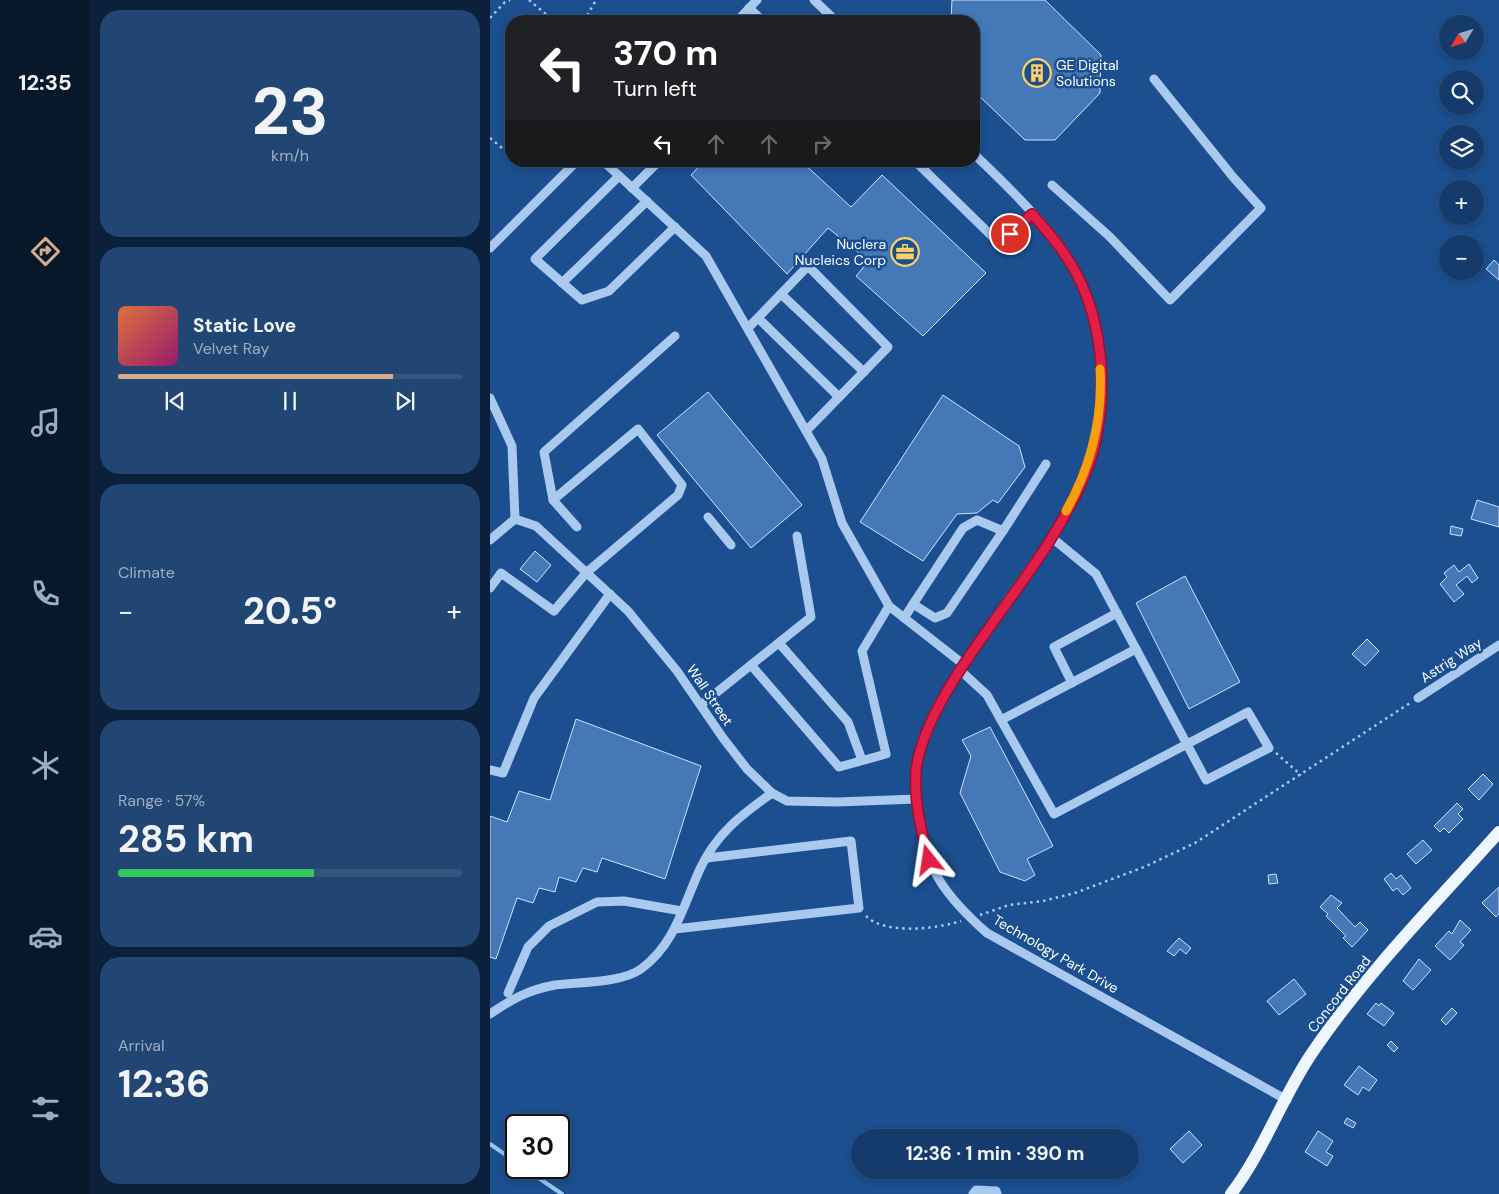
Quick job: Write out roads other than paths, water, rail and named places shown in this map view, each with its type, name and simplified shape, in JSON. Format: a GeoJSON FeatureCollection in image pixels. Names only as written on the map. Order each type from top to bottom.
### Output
{"type":"FeatureCollection","features":[{"type":"Feature","properties":{"kind":"main road","name":"Concord Road"},"geometry":{"type":"LineString","coordinates":[[1231,1194],[1287,1100],[1310,1057],[1381,964],[1499,832]]}},
{"type":"Feature","properties":{"kind":"street"},"geometry":{"type":"LineString","coordinates":[[743,15],[757,0]]}},
{"type":"Feature","properties":{"kind":"street"},"geometry":{"type":"LineString","coordinates":[[814,0],[830,15]]}},
{"type":"Feature","properties":{"kind":"street"},"geometry":{"type":"LineString","coordinates":[[750,8],[757,15]]}},
{"type":"Feature","properties":{"kind":"street"},"geometry":{"type":"LineString","coordinates":[[1052,185],[1110,237],[1170,300],[1261,208],[1233,177],[1154,79]]}},
{"type":"Feature","properties":{"kind":"street","name":"Technology Park Drive"},"geometry":{"type":"LineString","coordinates":[[980,160],[1011,190],[1052,236],[1082,285],[1090,306],[1098,344],[1101,391],[1097,432],[1088,466],[1076,494],[1050,537],[961,667],[937,711],[922,744],[916,770],[917,799],[919,822],[929,860],[954,902],[988,933],[1287,1100]]}},
{"type":"Feature","properties":{"kind":"street"},"geometry":{"type":"LineString","coordinates":[[490,248],[571,167]]}},
{"type":"Feature","properties":{"kind":"street"},"geometry":{"type":"LineString","coordinates":[[609,167],[706,256],[822,459],[842,522],[889,606],[961,667],[987,695],[1054,814],[1187,745],[1248,712],[1269,748],[1206,780],[1187,745],[1096,574],[1050,537]]}},
{"type":"Feature","properties":{"kind":"street"},"geometry":{"type":"LineString","coordinates":[[632,188],[653,167]]}},
{"type":"Feature","properties":{"kind":"street"},"geometry":{"type":"LineString","coordinates":[[921,167],[1000,244],[1032,214]]}},
{"type":"Feature","properties":{"kind":"street"},"geometry":{"type":"LineString","coordinates":[[619,176],[535,259],[582,300],[609,292],[675,227]]}},
{"type":"Feature","properties":{"kind":"street"},"geometry":{"type":"LineString","coordinates":[[562,283],[647,201]]}},
{"type":"Feature","properties":{"kind":"street"},"geometry":{"type":"LineString","coordinates":[[748,328],[808,266],[888,347],[806,430]]}},
{"type":"Feature","properties":{"kind":"street"},"geometry":{"type":"LineString","coordinates":[[781,294],[864,372]]}},
{"type":"Feature","properties":{"kind":"street"},"geometry":{"type":"LineString","coordinates":[[758,318],[839,397]]}},
{"type":"Feature","properties":{"kind":"street"},"geometry":{"type":"LineString","coordinates":[[577,527],[553,500],[544,452],[675,336]]}},
{"type":"Feature","properties":{"kind":"street"},"geometry":{"type":"LineString","coordinates":[[490,398],[512,446],[515,519],[490,540]]}},
{"type":"Feature","properties":{"kind":"street"},"geometry":{"type":"LineString","coordinates":[[490,588],[501,572],[554,612],[586,573],[678,495],[682,485],[638,429],[553,500]]}},
{"type":"Feature","properties":{"kind":"street"},"geometry":{"type":"LineString","coordinates":[[913,604],[936,618],[947,613],[1046,464]]}},
{"type":"Feature","properties":{"kind":"street"},"geometry":{"type":"LineString","coordinates":[[708,517],[731,546]]}},
{"type":"Feature","properties":{"kind":"street","name":"Wall Street"},"geometry":{"type":"LineString","coordinates":[[515,519],[536,526],[628,611],[678,671],[747,769],[772,793],[787,801],[837,802],[917,799]]}},
{"type":"Feature","properties":{"kind":"street"},"geometry":{"type":"LineString","coordinates":[[904,618],[963,528],[977,520],[1003,531]]}},
{"type":"Feature","properties":{"kind":"street"},"geometry":{"type":"LineString","coordinates":[[701,706],[811,617],[797,536]]}},
{"type":"Feature","properties":{"kind":"street"},"geometry":{"type":"LineString","coordinates":[[490,770],[503,773],[534,698],[610,594]]}},
{"type":"Feature","properties":{"kind":"street"},"geometry":{"type":"LineString","coordinates":[[751,665],[839,767],[886,754],[862,651],[889,606]]}},
{"type":"Feature","properties":{"kind":"street"},"geometry":{"type":"LineString","coordinates":[[1072,683],[1054,647],[1117,613]]}},
{"type":"Feature","properties":{"kind":"street"},"geometry":{"type":"LineString","coordinates":[[778,643],[848,722],[862,760]]}},
{"type":"Feature","properties":{"kind":"street","name":"Astrig Way"},"geometry":{"type":"LineString","coordinates":[[1418,698],[1499,644]]}},
{"type":"Feature","properties":{"kind":"street"},"geometry":{"type":"LineString","coordinates":[[1001,720],[1136,649]]}},
{"type":"Feature","properties":{"kind":"street"},"geometry":{"type":"LineString","coordinates":[[490,1014],[516,996],[532,991],[555,985],[590,983],[639,970],[659,953],[675,929],[706,858],[721,835],[738,817],[772,793]]}},
{"type":"Feature","properties":{"kind":"street"},"geometry":{"type":"LineString","coordinates":[[675,929],[859,908],[851,841],[706,858]]}},
{"type":"Feature","properties":{"kind":"street"},"geometry":{"type":"LineString","coordinates":[[508,993],[528,947],[548,926],[597,902],[624,900],[682,912]]}},
{"type":"Feature","properties":{"kind":"street"},"geometry":{"type":"LineString","coordinates":[[973,1194],[976,1190],[996,1191],[997,1194]]}},
{"type":"Feature","properties":{"kind":"waterway"},"geometry":{"type":"LineString","coordinates":[[490,1144],[505,1154]]}},
{"type":"Feature","properties":{"kind":"waterway"},"geometry":{"type":"LineString","coordinates":[[540,1179],[562,1194]]}},
{"type":"Feature","properties":{"kind":"place","name":"GE Digital Solutions"},"geometry":{"type":"Point","coordinates":[1037,73]}},
{"type":"Feature","properties":{"kind":"place","name":"Nuclera Nucleics Corp"},"geometry":{"type":"Point","coordinates":[905,252]}}]}
